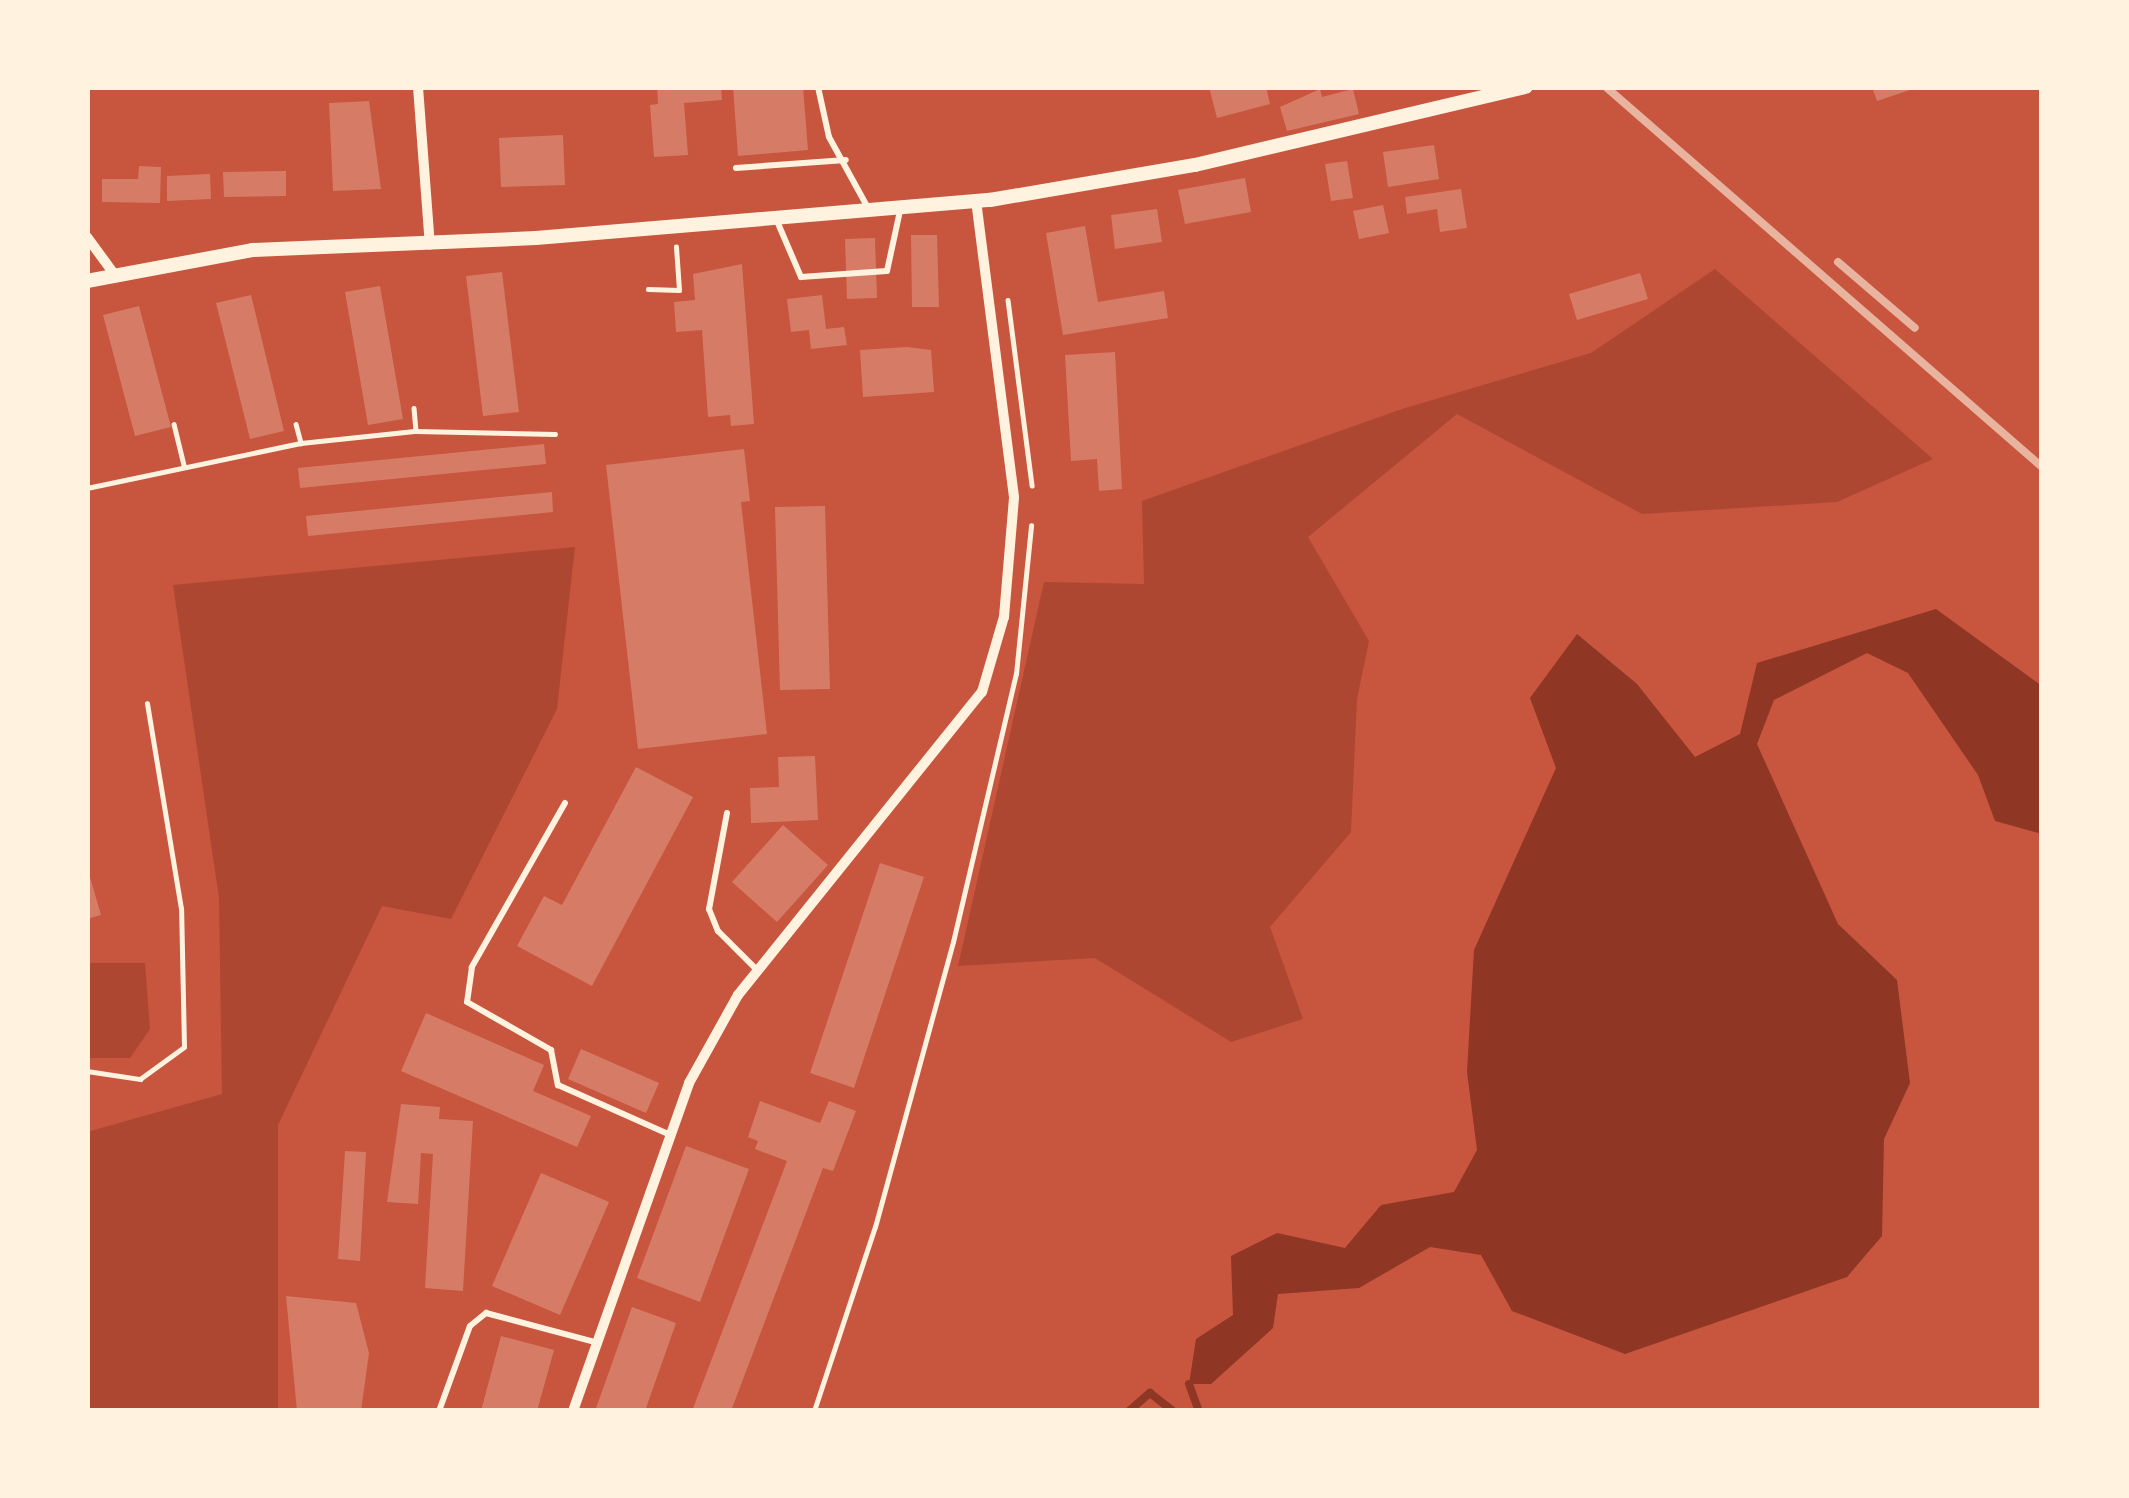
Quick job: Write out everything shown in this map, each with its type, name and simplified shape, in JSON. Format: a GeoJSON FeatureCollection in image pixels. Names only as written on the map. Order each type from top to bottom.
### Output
{"type":"FeatureCollection","features":[{"type":"Feature","properties":{"kind":"street"},"geometry":{"type":"LineString","coordinates":[[418,87],[430,245]]}},
{"type":"Feature","properties":{"kind":"street"},"geometry":{"type":"LineString","coordinates":[[87,281],[112,271],[252,250],[430,245],[976,201],[1195,165],[1526,87]]}},
{"type":"Feature","properties":{"kind":"street"},"geometry":{"type":"LineString","coordinates":[[573,1411],[689,1082],[758,971],[982,692],[1004,616],[1013,497],[976,201]]}},
{"type":"Feature","properties":{"kind":"street"},"geometry":{"type":"LineString","coordinates":[[87,237],[112,271]]}},
{"type":"Feature","properties":{"kind":"lane"},"geometry":{"type":"LineString","coordinates":[[818,87],[821,118],[868,212]]}},
{"type":"Feature","properties":{"kind":"lane"},"geometry":{"type":"LineString","coordinates":[[736,168],[846,160]]}},
{"type":"Feature","properties":{"kind":"lane"},"geometry":{"type":"LineString","coordinates":[[776,218],[801,277],[887,271],[900,210]]}},
{"type":"Feature","properties":{"kind":"lane"},"geometry":{"type":"LineString","coordinates":[[566,802],[472,967],[466,1002],[551,1050],[558,1085],[670,1135]]}},
{"type":"Feature","properties":{"kind":"lane"},"geometry":{"type":"LineString","coordinates":[[727,813],[710,909],[718,931],[758,971]]}},
{"type":"Feature","properties":{"kind":"lane"},"geometry":{"type":"LineString","coordinates":[[440,1411],[470,1326],[486,1313],[596,1342]]}},
{"type":"Feature","properties":{"kind":"path"},"geometry":{"type":"LineString","coordinates":[[648,289],[679,290],[675,224]]}},
{"type":"Feature","properties":{"kind":"path"},"geometry":{"type":"LineString","coordinates":[[1006,290],[1027,402],[1032,489]]}},
{"type":"Feature","properties":{"kind":"path"},"geometry":{"type":"LineString","coordinates":[[414,408],[416,430]]}},
{"type":"Feature","properties":{"kind":"path"},"geometry":{"type":"LineString","coordinates":[[174,424],[184,465]]}},
{"type":"Feature","properties":{"kind":"path"},"geometry":{"type":"LineString","coordinates":[[296,424],[301,443]]}},
{"type":"Feature","properties":{"kind":"path"},"geometry":{"type":"LineString","coordinates":[[87,488],[301,443],[416,430],[555,434]]}},
{"type":"Feature","properties":{"kind":"path"},"geometry":{"type":"LineString","coordinates":[[814,1411],[868,1249],[953,942],[1023,636],[1032,511]]}},
{"type":"Feature","properties":{"kind":"path"},"geometry":{"type":"LineString","coordinates":[[87,1071],[140,1079],[184,1047],[181,908],[148,704]]}},
{"type":"Feature","properties":{"kind":"shaded area"},"geometry":{"type":"Polygon","coordinates":[[[1715,269],[1933,459],[1837,502],[1642,514],[1457,414],[1308,537],[1369,641],[1357,699],[1351,832],[1270,927],[1303,1019],[1231,1042],[1095,958],[958,966],[1044,582],[1144,584],[1142,501],[1402,409],[1591,353],[1715,269]]]}},
{"type":"Feature","properties":{"kind":"shaded area"},"geometry":{"type":"Polygon","coordinates":[[[575,547],[557,709],[451,919],[382,906],[278,1125],[278,1411],[87,1411],[87,1132],[222,1094],[219,898],[173,585],[575,547]]]}},
{"type":"Feature","properties":{"kind":"shaded area"},"geometry":{"type":"Polygon","coordinates":[[[1936,609],[2042,686],[2042,834],[1995,821],[1978,775],[1908,673],[1867,653],[1774,700],[1757,744],[1838,924],[1897,980],[1910,1083],[1884,1139],[1882,1236],[1847,1277],[1625,1354],[1512,1311],[1481,1255],[1430,1247],[1359,1288],[1278,1294],[1273,1328],[1211,1384],[1189,1384],[1196,1339],[1233,1315],[1231,1256],[1277,1233],[1345,1248],[1381,1205],[1454,1192],[1477,1150],[1467,1072],[1474,950],[1556,768],[1530,698],[1577,634],[1637,684],[1695,757],[1740,734],[1757,663],[1936,609]]]}},
{"type":"Feature","properties":{"kind":"shaded area"},"geometry":{"type":"Polygon","coordinates":[[[87,963],[145,963],[150,1029],[130,1058],[87,1058],[87,963]]]}},
{"type":"Feature","properties":{"kind":"building"},"geometry":{"type":"Polygon","coordinates":[[[657,87],[721,87],[722,100],[684,103],[688,155],[654,157],[650,105],[658,104],[657,87]]]}},
{"type":"Feature","properties":{"kind":"building"},"geometry":{"type":"Polygon","coordinates":[[[733,87],[803,87],[808,150],[738,156],[733,87]]]}},
{"type":"Feature","properties":{"kind":"building"},"geometry":{"type":"Polygon","coordinates":[[[1209,87],[1266,87],[1270,104],[1217,118],[1209,87]]]}},
{"type":"Feature","properties":{"kind":"building"},"geometry":{"type":"Polygon","coordinates":[[[1872,87],[1916,87],[1916,88],[1877,101],[1872,87]]]}},
{"type":"Feature","properties":{"kind":"building"},"geometry":{"type":"Polygon","coordinates":[[[1320,89],[1322,97],[1353,89],[1359,114],[1287,131],[1280,107],[1320,89]]]}},
{"type":"Feature","properties":{"kind":"building"},"geometry":{"type":"Polygon","coordinates":[[[369,101],[381,189],[333,191],[329,103],[369,101]]]}},
{"type":"Feature","properties":{"kind":"building"},"geometry":{"type":"Polygon","coordinates":[[[563,135],[565,185],[501,187],[499,138],[563,135]]]}},
{"type":"Feature","properties":{"kind":"building"},"geometry":{"type":"Polygon","coordinates":[[[1434,145],[1439,179],[1388,187],[1383,152],[1434,145]]]}},
{"type":"Feature","properties":{"kind":"building"},"geometry":{"type":"Polygon","coordinates":[[[1347,161],[1353,198],[1331,201],[1325,164],[1347,161]]]}},
{"type":"Feature","properties":{"kind":"building"},"geometry":{"type":"Polygon","coordinates":[[[139,166],[161,167],[160,203],[102,202],[102,179],[138,179],[139,166]]]}},
{"type":"Feature","properties":{"kind":"building"},"geometry":{"type":"Polygon","coordinates":[[[286,171],[286,196],[224,197],[223,172],[286,171]]]}},
{"type":"Feature","properties":{"kind":"building"},"geometry":{"type":"Polygon","coordinates":[[[210,174],[211,199],[167,201],[167,176],[210,174]]]}},
{"type":"Feature","properties":{"kind":"building"},"geometry":{"type":"Polygon","coordinates":[[[1245,178],[1251,212],[1185,224],[1178,190],[1245,178]]]}},
{"type":"Feature","properties":{"kind":"building"},"geometry":{"type":"Polygon","coordinates":[[[1461,189],[1467,228],[1440,232],[1437,209],[1407,214],[1405,197],[1461,189]]]}},
{"type":"Feature","properties":{"kind":"building"},"geometry":{"type":"Polygon","coordinates":[[[1383,205],[1389,233],[1359,239],[1353,211],[1383,205]]]}},
{"type":"Feature","properties":{"kind":"building"},"geometry":{"type":"Polygon","coordinates":[[[1157,209],[1162,242],[1115,249],[1111,215],[1157,209]]]}},
{"type":"Feature","properties":{"kind":"building"},"geometry":{"type":"Polygon","coordinates":[[[1085,226],[1098,302],[1164,291],[1168,318],[1063,335],[1046,233],[1085,226]]]}},
{"type":"Feature","properties":{"kind":"building"},"geometry":{"type":"Polygon","coordinates":[[[911,235],[937,235],[939,307],[912,307],[911,235]]]}},
{"type":"Feature","properties":{"kind":"building"},"geometry":{"type":"Polygon","coordinates":[[[875,238],[877,298],[847,299],[845,239],[875,238]]]}},
{"type":"Feature","properties":{"kind":"building"},"geometry":{"type":"Polygon","coordinates":[[[742,264],[754,424],[731,426],[730,415],[708,417],[702,330],[676,332],[674,302],[695,300],[693,274],[742,264]]]}},
{"type":"Feature","properties":{"kind":"building"},"geometry":{"type":"Polygon","coordinates":[[[502,272],[519,412],[483,416],[466,276],[502,272]]]}},
{"type":"Feature","properties":{"kind":"building"},"geometry":{"type":"Polygon","coordinates":[[[1640,273],[1648,299],[1577,320],[1569,294],[1640,273]]]}},
{"type":"Feature","properties":{"kind":"building"},"geometry":{"type":"Polygon","coordinates":[[[380,286],[403,419],[368,425],[345,292],[380,286]]]}},
{"type":"Feature","properties":{"kind":"building"},"geometry":{"type":"Polygon","coordinates":[[[251,295],[284,431],[250,439],[216,303],[251,295]]]}},
{"type":"Feature","properties":{"kind":"building"},"geometry":{"type":"Polygon","coordinates":[[[822,295],[826,329],[844,327],[847,345],[811,349],[809,330],[791,332],[787,299],[822,295]]]}},
{"type":"Feature","properties":{"kind":"building"},"geometry":{"type":"Polygon","coordinates":[[[139,306],[171,427],[135,436],[103,315],[139,306]]]}},
{"type":"Feature","properties":{"kind":"building"},"geometry":{"type":"Polygon","coordinates":[[[860,350],[931,350],[934,392],[863,397],[860,350]]]}},
{"type":"Feature","properties":{"kind":"building"},"geometry":{"type":"Polygon","coordinates":[[[1115,352],[1122,489],[1099,491],[1097,459],[1071,461],[1065,355],[1115,352]]]}},
{"type":"Feature","properties":{"kind":"building"},"geometry":{"type":"Polygon","coordinates":[[[544,444],[546,464],[300,488],[298,468],[544,444]]]}},
{"type":"Feature","properties":{"kind":"building"},"geometry":{"type":"Polygon","coordinates":[[[744,449],[750,501],[741,502],[767,734],[638,749],[606,465],[744,449]]]}},
{"type":"Feature","properties":{"kind":"building"},"geometry":{"type":"Polygon","coordinates":[[[552,492],[553,512],[308,536],[306,516],[552,492]]]}},
{"type":"Feature","properties":{"kind":"building"},"geometry":{"type":"Polygon","coordinates":[[[825,506],[830,689],[780,690],[775,507],[825,506]]]}},
{"type":"Feature","properties":{"kind":"building"},"geometry":{"type":"Polygon","coordinates":[[[815,756],[818,820],[751,823],[750,788],[779,787],[778,757],[815,756]]]}},
{"type":"Feature","properties":{"kind":"building"},"geometry":{"type":"Polygon","coordinates":[[[636,767],[693,797],[592,986],[517,946],[544,896],[562,905],[636,767]]]}},
{"type":"Feature","properties":{"kind":"building"},"geometry":{"type":"Polygon","coordinates":[[[783,825],[828,865],[777,922],[732,882],[783,825]]]}},
{"type":"Feature","properties":{"kind":"building"},"geometry":{"type":"Polygon","coordinates":[[[880,863],[924,877],[854,1088],[810,1073],[880,863]]]}},
{"type":"Feature","properties":{"kind":"building"},"geometry":{"type":"Polygon","coordinates":[[[87,867],[101,915],[87,919],[87,867]]]}},
{"type":"Feature","properties":{"kind":"building"},"geometry":{"type":"Polygon","coordinates":[[[426,1013],[544,1065],[533,1091],[591,1116],[577,1147],[401,1071],[426,1013]]]}},
{"type":"Feature","properties":{"kind":"building"},"geometry":{"type":"Polygon","coordinates":[[[581,1049],[659,1083],[646,1113],[568,1079],[581,1049]]]}},
{"type":"Feature","properties":{"kind":"building"},"geometry":{"type":"Polygon","coordinates":[[[760,1101],[820,1123],[829,1101],[856,1111],[833,1171],[823,1168],[731,1411],[692,1411],[787,1161],[755,1149],[758,1141],[748,1137],[760,1101]]]}},
{"type":"Feature","properties":{"kind":"building"},"geometry":{"type":"Polygon","coordinates":[[[401,1104],[440,1107],[439,1119],[473,1121],[463,1291],[425,1288],[433,1154],[421,1153],[418,1204],[387,1202],[401,1104]]]}},
{"type":"Feature","properties":{"kind":"building"},"geometry":{"type":"Polygon","coordinates":[[[686,1146],[749,1169],[700,1302],[637,1278],[686,1146]]]}},
{"type":"Feature","properties":{"kind":"building"},"geometry":{"type":"Polygon","coordinates":[[[345,1151],[366,1152],[360,1261],[338,1259],[345,1151]]]}},
{"type":"Feature","properties":{"kind":"building"},"geometry":{"type":"Polygon","coordinates":[[[541,1173],[609,1202],[560,1315],[492,1286],[541,1173]]]}},
{"type":"Feature","properties":{"kind":"building"},"geometry":{"type":"Polygon","coordinates":[[[286,1296],[356,1303],[369,1353],[361,1411],[297,1411],[286,1296]]]}},
{"type":"Feature","properties":{"kind":"building"},"geometry":{"type":"Polygon","coordinates":[[[632,1307],[676,1323],[645,1411],[595,1411],[632,1307]]]}},
{"type":"Feature","properties":{"kind":"building"},"geometry":{"type":"Polygon","coordinates":[[[501,1336],[554,1350],[537,1411],[481,1411],[501,1336]]]}},
{"type":"Feature","properties":{"kind":"waterway"},"geometry":{"type":"LineString","coordinates":[[1189,1384],[1199,1411]]}},
{"type":"Feature","properties":{"kind":"waterway"},"geometry":{"type":"LineString","coordinates":[[1129,1411],[1150,1393],[1173,1411]]}},
{"type":"Feature","properties":{"kind":"railway"},"geometry":{"type":"LineString","coordinates":[[1606,87],[2042,467]]}},
{"type":"Feature","properties":{"kind":"railway"},"geometry":{"type":"LineString","coordinates":[[1838,262],[1915,328]]}}]}
